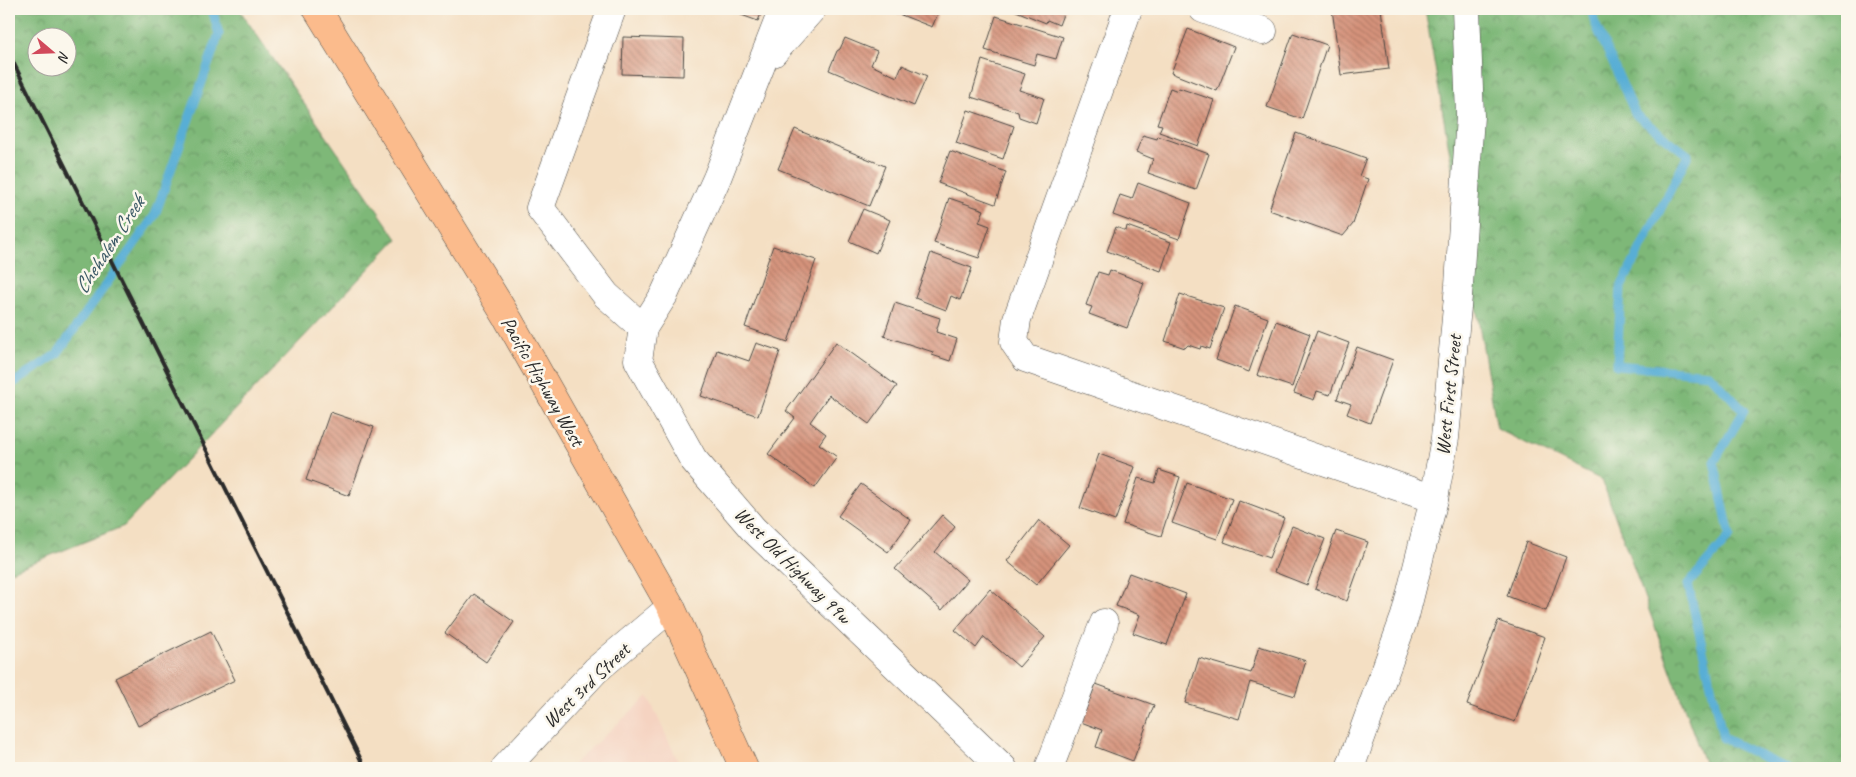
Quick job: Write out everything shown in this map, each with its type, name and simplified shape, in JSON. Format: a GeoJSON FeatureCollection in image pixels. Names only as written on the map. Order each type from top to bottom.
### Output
{"type":"FeatureCollection","features":[{"type":"Feature","properties":{"kind":"main road","name":"Pacific Highway West"},"geometry":{"type":"LineString","coordinates":[[317,9],[508,319],[671,607],[742,767]]}},
{"type":"Feature","properties":{"kind":"street"},"geometry":{"type":"LineString","coordinates":[[612,9],[540,208],[606,296],[643,328],[664,295],[717,178],[783,9]]}},
{"type":"Feature","properties":{"kind":"street"},"geometry":{"type":"LineString","coordinates":[[760,67],[812,9]]}},
{"type":"Feature","properties":{"kind":"street"},"geometry":{"type":"LineString","coordinates":[[1128,9],[1017,319],[1014,342],[1025,358],[1434,499]]}},
{"type":"Feature","properties":{"kind":"street"},"geometry":{"type":"LineString","coordinates":[[1203,9],[1263,31]]}},
{"type":"Feature","properties":{"kind":"street","name":"West First Street"},"geometry":{"type":"LineString","coordinates":[[1350,768],[1405,616],[1434,499],[1445,438],[1460,285],[1470,116],[1466,9]]}},
{"type":"Feature","properties":{"kind":"street","name":"West Old Highway 99w"},"geometry":{"type":"LineString","coordinates":[[643,328],[638,360],[693,458],[753,528],[1003,768]]}},
{"type":"Feature","properties":{"kind":"street","name":"West 3rd Street"},"geometry":{"type":"LineString","coordinates":[[521,762],[596,670],[671,607]]}},
{"type":"Feature","properties":{"kind":"street"},"geometry":{"type":"LineString","coordinates":[[1049,768],[1074,706],[1086,666],[1104,623]]}},
{"type":"Feature","properties":{"kind":"shaded area"},"geometry":{"type":"Polygon","coordinates":[[[648,696],[681,768],[569,768],[648,696]]]}},
{"type":"Feature","properties":{"kind":"green space"},"geometry":{"type":"Polygon","coordinates":[[[9,9],[239,9],[397,239],[124,526],[9,572],[9,9]]]}},
{"type":"Feature","properties":{"kind":"green space"},"geometry":{"type":"Polygon","coordinates":[[[1425,9],[1847,9],[1847,768],[1706,768],[1602,480],[1497,429],[1425,9]]]}},
{"type":"Feature","properties":{"kind":"building"},"geometry":{"type":"Polygon","coordinates":[[[734,9],[763,9],[758,21],[733,12],[734,9]]]}},
{"type":"Feature","properties":{"kind":"building"},"geometry":{"type":"Polygon","coordinates":[[[886,9],[940,9],[932,27],[886,9]]]}},
{"type":"Feature","properties":{"kind":"building"},"geometry":{"type":"Polygon","coordinates":[[[1011,9],[1065,9],[1059,25],[1047,20],[1046,23],[1011,9]]]}},
{"type":"Feature","properties":{"kind":"building"},"geometry":{"type":"Polygon","coordinates":[[[1332,9],[1381,9],[1389,69],[1341,75],[1332,9]]]}},
{"type":"Feature","properties":{"kind":"building"},"geometry":{"type":"Polygon","coordinates":[[[996,16],[1063,37],[1056,59],[1037,54],[1034,65],[985,50],[996,16]]]}},
{"type":"Feature","properties":{"kind":"building"},"geometry":{"type":"Polygon","coordinates":[[[1188,29],[1234,47],[1217,91],[1171,73],[1188,29]]]}},
{"type":"Feature","properties":{"kind":"building"},"geometry":{"type":"Polygon","coordinates":[[[1293,33],[1327,45],[1302,119],[1267,107],[1293,33]]]}},
{"type":"Feature","properties":{"kind":"building"},"geometry":{"type":"Polygon","coordinates":[[[623,37],[684,39],[683,76],[622,74],[623,37]]]}},
{"type":"Feature","properties":{"kind":"building"},"geometry":{"type":"Polygon","coordinates":[[[845,38],[877,51],[871,65],[897,77],[902,65],[927,76],[914,106],[829,70],[845,38]]]}},
{"type":"Feature","properties":{"kind":"building"},"geometry":{"type":"Polygon","coordinates":[[[982,60],[1025,74],[1019,90],[1044,98],[1036,123],[1019,117],[1018,112],[971,97],[982,60]]]}},
{"type":"Feature","properties":{"kind":"building"},"geometry":{"type":"Polygon","coordinates":[[[1170,88],[1178,91],[1179,88],[1214,100],[1198,146],[1159,132],[1162,125],[1157,124],[1170,88]]]}},
{"type":"Feature","properties":{"kind":"building"},"geometry":{"type":"Polygon","coordinates":[[[968,110],[1014,126],[1003,159],[956,143],[968,110]]]}},
{"type":"Feature","properties":{"kind":"building"},"geometry":{"type":"Polygon","coordinates":[[[795,129],[885,166],[869,206],[778,169],[795,129]]]}},
{"type":"Feature","properties":{"kind":"building"},"geometry":{"type":"Polygon","coordinates":[[[1296,133],[1366,158],[1359,176],[1368,179],[1353,224],[1343,236],[1269,210],[1296,133]]]}},
{"type":"Feature","properties":{"kind":"building"},"geometry":{"type":"Polygon","coordinates":[[[1143,135],[1157,139],[1158,136],[1209,154],[1196,190],[1148,173],[1153,159],[1136,152],[1143,135]]]}},
{"type":"Feature","properties":{"kind":"building"},"geometry":{"type":"Polygon","coordinates":[[[950,151],[1006,172],[995,204],[938,183],[950,151]]]}},
{"type":"Feature","properties":{"kind":"building"},"geometry":{"type":"Polygon","coordinates":[[[1138,183],[1191,203],[1179,239],[1113,215],[1120,195],[1132,199],[1138,183]]]}},
{"type":"Feature","properties":{"kind":"building"},"geometry":{"type":"Polygon","coordinates":[[[949,198],[984,210],[979,222],[990,226],[979,258],[934,243],[949,198]]]}},
{"type":"Feature","properties":{"kind":"building"},"geometry":{"type":"Polygon","coordinates":[[[863,209],[890,220],[876,253],[849,241],[863,209]]]}},
{"type":"Feature","properties":{"kind":"building"},"geometry":{"type":"Polygon","coordinates":[[[1127,226],[1171,242],[1161,271],[1107,251],[1116,227],[1126,231],[1127,226]]]}},
{"type":"Feature","properties":{"kind":"building"},"geometry":{"type":"Polygon","coordinates":[[[773,246],[816,260],[788,342],[745,327],[773,246]]]}},
{"type":"Feature","properties":{"kind":"building"},"geometry":{"type":"Polygon","coordinates":[[[931,253],[972,268],[960,300],[951,296],[946,310],[915,298],[931,253]]]}},
{"type":"Feature","properties":{"kind":"building"},"geometry":{"type":"Polygon","coordinates":[[[1110,270],[1144,283],[1127,328],[1089,314],[1092,307],[1086,305],[1098,272],[1108,275],[1110,270]]]}},
{"type":"Feature","properties":{"kind":"building"},"geometry":{"type":"Polygon","coordinates":[[[1180,294],[1224,308],[1210,349],[1201,346],[1200,349],[1188,345],[1185,348],[1165,341],[1180,294]]]}},
{"type":"Feature","properties":{"kind":"building"},"geometry":{"type":"Polygon","coordinates":[[[895,303],[940,318],[936,332],[957,339],[950,361],[932,355],[933,352],[884,336],[895,303]]]}},
{"type":"Feature","properties":{"kind":"building"},"geometry":{"type":"Polygon","coordinates":[[[1235,306],[1268,318],[1249,372],[1216,360],[1235,306]]]}},
{"type":"Feature","properties":{"kind":"building"},"geometry":{"type":"Polygon","coordinates":[[[1276,321],[1310,334],[1292,387],[1257,375],[1276,321]]]}},
{"type":"Feature","properties":{"kind":"building"},"geometry":{"type":"Polygon","coordinates":[[[1317,331],[1349,343],[1330,395],[1317,391],[1314,400],[1294,393],[1317,331]]]}},
{"type":"Feature","properties":{"kind":"building"},"geometry":{"type":"Polygon","coordinates":[[[836,342],[897,386],[869,424],[829,395],[810,422],[826,434],[819,444],[837,457],[815,488],[768,454],[795,418],[786,411],[836,342]]]}},
{"type":"Feature","properties":{"kind":"building"},"geometry":{"type":"Polygon","coordinates":[[[756,343],[780,351],[758,416],[701,396],[717,350],[749,361],[756,343]]]}},
{"type":"Feature","properties":{"kind":"building"},"geometry":{"type":"Polygon","coordinates":[[[1357,347],[1393,360],[1370,423],[1347,414],[1351,404],[1337,399],[1357,347]]]}},
{"type":"Feature","properties":{"kind":"building"},"geometry":{"type":"Polygon","coordinates":[[[330,412],[374,427],[349,496],[306,480],[330,412]]]}},
{"type":"Feature","properties":{"kind":"building"},"geometry":{"type":"Polygon","coordinates":[[[1099,454],[1135,467],[1115,521],[1080,508],[1099,454]]]}},
{"type":"Feature","properties":{"kind":"building"},"geometry":{"type":"Polygon","coordinates":[[[1159,470],[1180,477],[1161,536],[1123,524],[1138,478],[1155,483],[1159,470]]]}},
{"type":"Feature","properties":{"kind":"building"},"geometry":{"type":"Polygon","coordinates":[[[1187,483],[1232,499],[1217,539],[1172,523],[1187,483]]]}},
{"type":"Feature","properties":{"kind":"building"},"geometry":{"type":"Polygon","coordinates":[[[861,484],[911,520],[888,552],[838,516],[861,484]]]}},
{"type":"Feature","properties":{"kind":"building"},"geometry":{"type":"Polygon","coordinates":[[[1239,501],[1284,518],[1269,558],[1224,542],[1239,501]]]}},
{"type":"Feature","properties":{"kind":"building"},"geometry":{"type":"Polygon","coordinates":[[[942,515],[955,527],[935,552],[968,580],[942,610],[895,569],[942,515]]]}},
{"type":"Feature","properties":{"kind":"building"},"geometry":{"type":"Polygon","coordinates":[[[1039,520],[1069,545],[1036,585],[1007,561],[1039,520]]]}},
{"type":"Feature","properties":{"kind":"building"},"geometry":{"type":"Polygon","coordinates":[[[1292,526],[1325,539],[1307,585],[1274,572],[1292,526]]]}},
{"type":"Feature","properties":{"kind":"building"},"geometry":{"type":"Polygon","coordinates":[[[1336,531],[1368,542],[1347,601],[1315,589],[1336,531]]]}},
{"type":"Feature","properties":{"kind":"building"},"geometry":{"type":"Polygon","coordinates":[[[1526,542],[1566,557],[1546,611],[1507,596],[1526,542]]]}},
{"type":"Feature","properties":{"kind":"building"},"geometry":{"type":"Polygon","coordinates":[[[1129,573],[1186,594],[1167,645],[1133,633],[1140,615],[1116,606],[1129,573]]]}},
{"type":"Feature","properties":{"kind":"building"},"geometry":{"type":"Polygon","coordinates":[[[990,589],[1045,637],[1019,667],[984,637],[976,648],[955,630],[990,589]]]}},
{"type":"Feature","properties":{"kind":"building"},"geometry":{"type":"Polygon","coordinates":[[[474,594],[514,622],[486,662],[445,633],[474,594]]]}},
{"type":"Feature","properties":{"kind":"building"},"geometry":{"type":"Polygon","coordinates":[[[1498,621],[1545,637],[1515,722],[1467,705],[1498,621]]]}},
{"type":"Feature","properties":{"kind":"building"},"geometry":{"type":"Polygon","coordinates":[[[211,631],[235,680],[138,726],[115,678],[211,631]]]}},
{"type":"Feature","properties":{"kind":"building"},"geometry":{"type":"Polygon","coordinates":[[[1259,646],[1306,661],[1295,696],[1250,682],[1239,719],[1185,703],[1199,658],[1251,673],[1259,646]]]}},
{"type":"Feature","properties":{"kind":"building"},"geometry":{"type":"Polygon","coordinates":[[[1096,684],[1154,705],[1133,761],[1096,747],[1102,730],[1081,722],[1096,684]]]}},
{"type":"Feature","properties":{"kind":"waterway","name":"Chehalem Creek"},"geometry":{"type":"LineString","coordinates":[[9,386],[57,354],[155,215],[219,34],[212,9]]}},
{"type":"Feature","properties":{"kind":"waterway"},"geometry":{"type":"LineString","coordinates":[[1592,9],[1594,21],[1636,115],[1688,155],[1621,287],[1617,365],[1709,374],[1744,411],[1714,462],[1730,536],[1688,584],[1723,738],[1786,768]]}},
{"type":"Feature","properties":{"kind":"railway"},"geometry":{"type":"LineString","coordinates":[[9,54],[365,768]]}}]}
